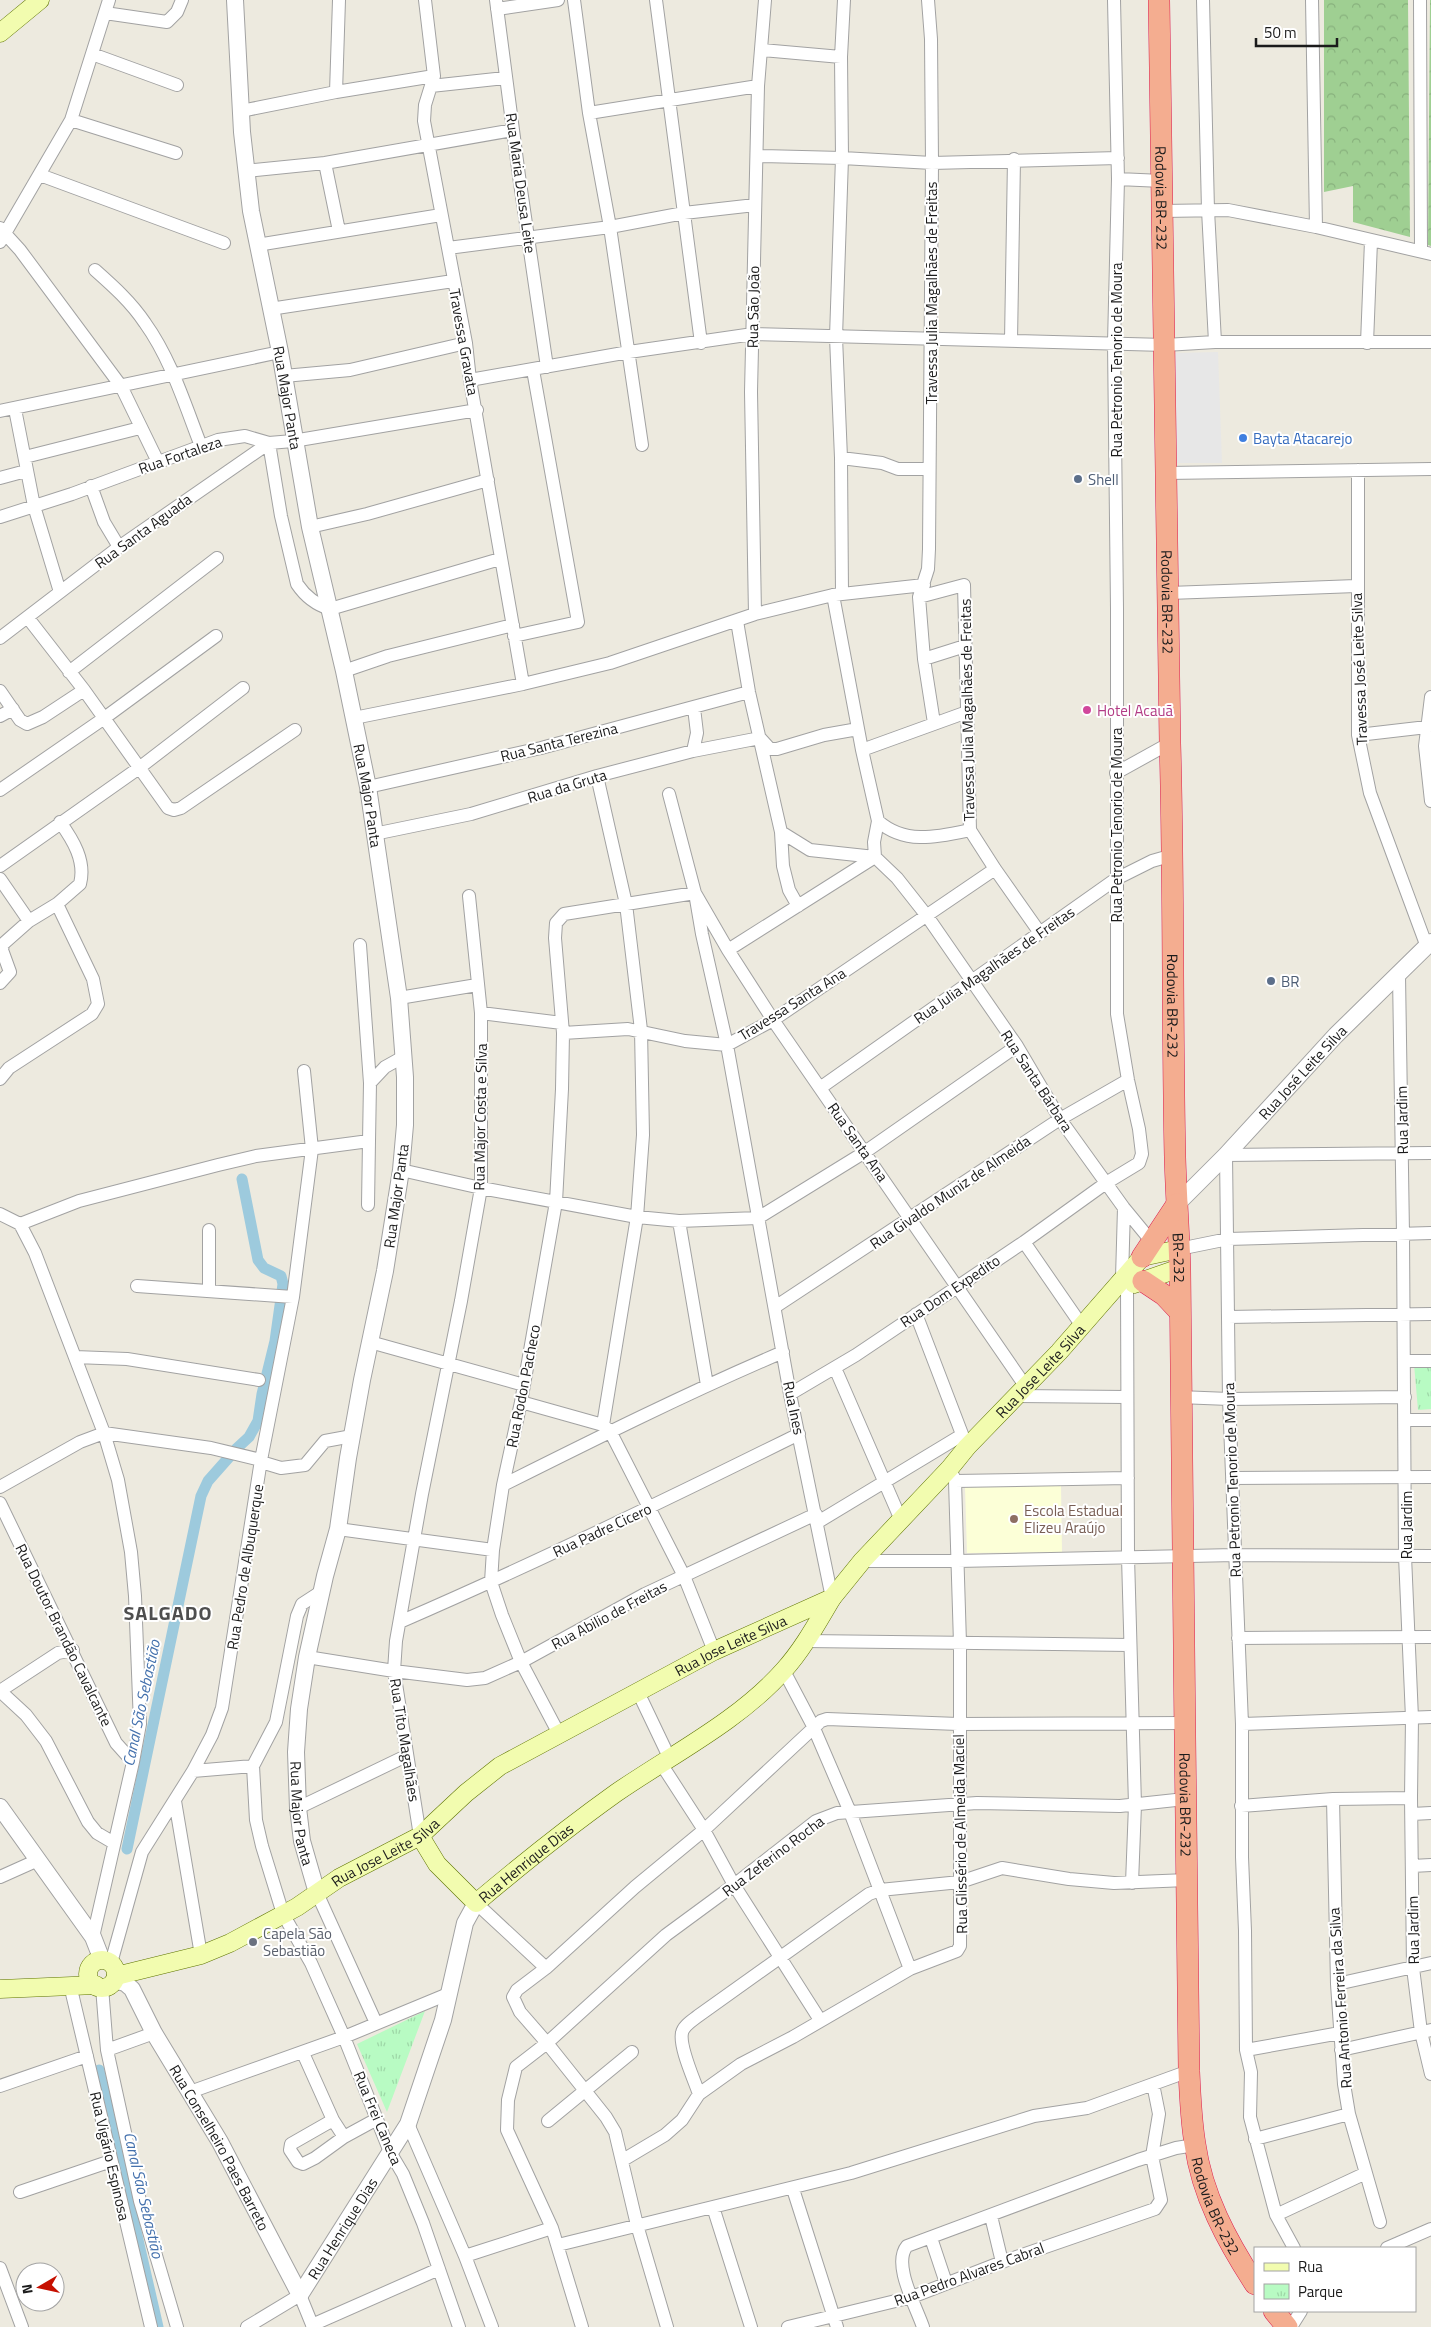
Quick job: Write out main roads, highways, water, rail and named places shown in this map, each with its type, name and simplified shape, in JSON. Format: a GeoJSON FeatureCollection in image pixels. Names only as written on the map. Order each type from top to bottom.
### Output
{"type":"FeatureCollection","features":[{"type":"Feature","properties":{"kind":"highway","name":"Rodovia BR-232"},"geometry":{"type":"LineString","coordinates":[[1159,0],[1177,1204]]}},
{"type":"Feature","properties":{"kind":"highway"},"geometry":{"type":"LineString","coordinates":[[1147,1250],[1177,1204]]}},
{"type":"Feature","properties":{"kind":"highway","name":"BR-232"},"geometry":{"type":"LineString","coordinates":[[1177,1204],[1179,1311]]}},
{"type":"Feature","properties":{"kind":"highway"},"geometry":{"type":"LineString","coordinates":[[1126,1285],[1164,1295],[1179,1311]]}},
{"type":"Feature","properties":{"kind":"highway","name":"Rodovia BR-232"},"geometry":{"type":"LineString","coordinates":[[1179,1311],[1189,2071],[1195,2145],[1205,2184],[1222,2230],[1254,2282]]}},
{"type":"Feature","properties":{"kind":"highway"},"geometry":{"type":"LineString","coordinates":[[1275,2312],[1287,2327]]}},
{"type":"Feature","properties":{"kind":"main road"},"geometry":{"type":"LineString","coordinates":[[0,33],[40,0]]}},
{"type":"Feature","properties":{"kind":"main road"},"geometry":{"type":"LineString","coordinates":[[1147,1250],[1179,1258]]}},
{"type":"Feature","properties":{"kind":"main road","name":"Rua Jose Leite Silva"},"geometry":{"type":"LineString","coordinates":[[1126,1285],[1147,1250]]}},
{"type":"Feature","properties":{"kind":"main road","name":"Rua Jose Leite Silva"},"geometry":{"type":"LineString","coordinates":[[0,1989],[70,1985],[104,1975],[201,1955],[230,1943],[283,1914],[339,1878],[420,1836],[466,1793],[500,1766],[714,1651],[832,1598],[862,1561],[901,1520],[953,1474],[965,1441],[1022,1391],[1082,1326],[1126,1285],[1179,1258]]}},
{"type":"Feature","properties":{"kind":"main road","name":"Rua Henrique Dias"},"geometry":{"type":"LineString","coordinates":[[476,1903],[562,1831],[744,1706],[784,1671],[806,1641],[832,1598]]}},
{"type":"Feature","properties":{"kind":"main road","name":"Rua Tito Magalhães"},"geometry":{"type":"LineString","coordinates":[[420,1836],[437,1864],[476,1903]]}},
{"type":"Feature","properties":{"kind":"waterway","name":"Canal São Sebastião"},"geometry":{"type":"LineString","coordinates":[[236,1449],[249,1437],[258,1421],[262,1394],[275,1341],[283,1284],[281,1276],[264,1268],[258,1260],[242,1179]]}},
{"type":"Feature","properties":{"kind":"waterway","name":"Canal São Sebastião"},"geometry":{"type":"LineString","coordinates":[[127,1849],[201,1496],[208,1481],[231,1455]]}},
{"type":"Feature","properties":{"kind":"waterway","name":"Canal São Sebastião"},"geometry":{"type":"LineString","coordinates":[[99,2070],[158,2327]]}},
{"type":"Feature","properties":{"kind":"place","name":"Bayta Atacarejo"},"geometry":{"type":"Point","coordinates":[1243,438]}},
{"type":"Feature","properties":{"kind":"place","name":"Shell"},"geometry":{"type":"Point","coordinates":[1078,479]}},
{"type":"Feature","properties":{"kind":"place","name":"Hotel Acauã"},"geometry":{"type":"Point","coordinates":[1087,710]}},
{"type":"Feature","properties":{"kind":"place","name":"BR"},"geometry":{"type":"Point","coordinates":[1271,981]}},
{"type":"Feature","properties":{"kind":"place","name":"Escola Estadual Elizeu Araújo"},"geometry":{"type":"Point","coordinates":[1014,1519]}},
{"type":"Feature","properties":{"kind":"place","name":"Capela São Sebastião"},"geometry":{"type":"Point","coordinates":[253,1942]}},
{"type":"Feature","properties":{"kind":"district","name":"SALGADO"},"geometry":{"type":"Point","coordinates":[168,1612]}}]}
